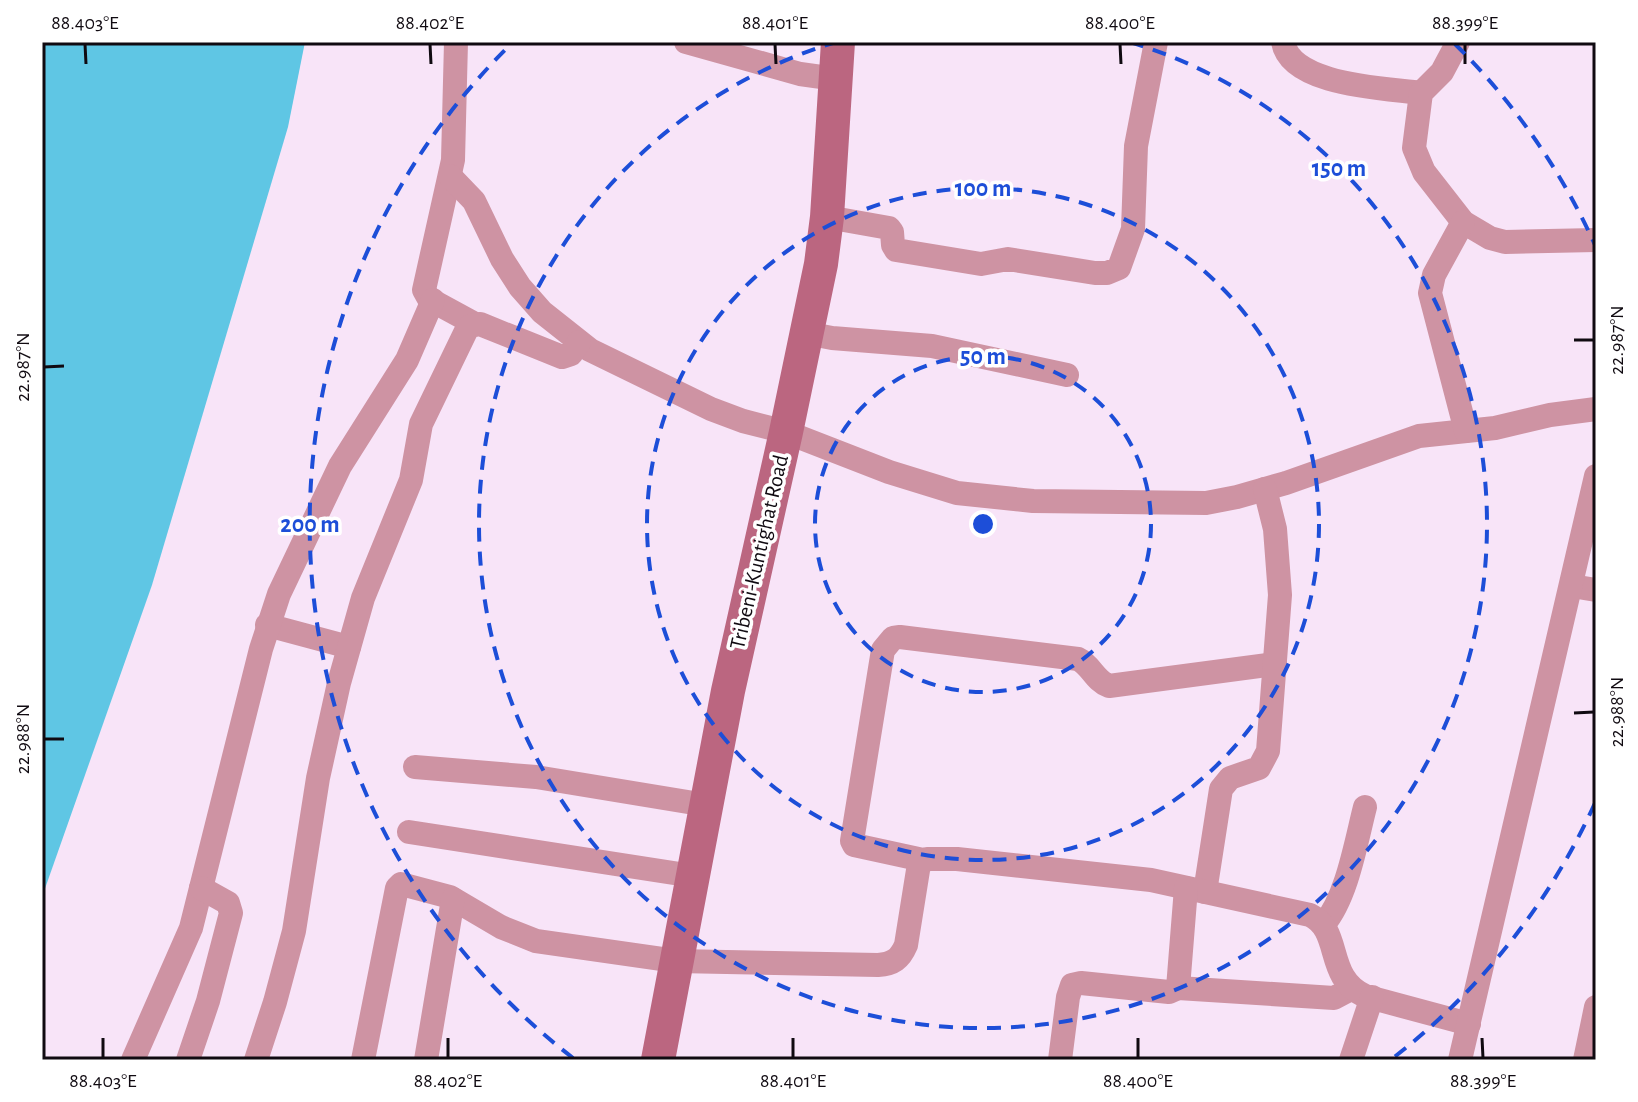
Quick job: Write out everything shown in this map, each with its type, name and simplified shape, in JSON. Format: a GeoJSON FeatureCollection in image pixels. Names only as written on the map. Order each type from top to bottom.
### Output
{"type":"FeatureCollection","features":[{"type":"Feature","properties":{"kind":"main road","name":"Tribeni-Kuntighat Road"},"geometry":{"type":"LineString","coordinates":[[658,1060],[728,691],[786,432],[827,217],[838,42]]}},
{"type":"Feature","properties":{"kind":"street"},"geometry":{"type":"LineString","coordinates":[[456,42],[453,160],[424,290],[427,296],[475,324],[562,357],[571,354],[579,342]]}},
{"type":"Feature","properties":{"kind":"street"},"geometry":{"type":"LineString","coordinates":[[686,42],[800,74],[836,79]]}},
{"type":"Feature","properties":{"kind":"street"},"geometry":{"type":"LineString","coordinates":[[827,217],[889,228],[896,250],[981,264],[1008,259],[1095,273],[1107,273],[1119,268],[1133,229],[1136,146],[1156,42]]}},
{"type":"Feature","properties":{"kind":"street"},"geometry":{"type":"LineString","coordinates":[[1283,42],[1292,61],[1332,80],[1421,93]]}},
{"type":"Feature","properties":{"kind":"street"},"geometry":{"type":"LineString","coordinates":[[1458,42],[1442,72],[1421,93],[1416,156],[1424,172],[1463,222],[1478,233],[1505,242],[1596,240]]}},
{"type":"Feature","properties":{"kind":"street"},"geometry":{"type":"LineString","coordinates":[[450,176],[474,201],[502,259],[520,287],[542,312],[590,350],[711,409],[786,432],[889,472],[957,493],[988,498],[1099,503],[1206,503],[1265,489],[1419,436],[1596,409]]}},
{"type":"Feature","properties":{"kind":"street"},"geometry":{"type":"LineString","coordinates":[[1463,222],[1434,275],[1430,293],[1466,431]]}},
{"type":"Feature","properties":{"kind":"street"},"geometry":{"type":"LineString","coordinates":[[133,1060],[181,953],[201,888],[267,625],[279,594],[325,494],[407,360],[433,300]]}},
{"type":"Feature","properties":{"kind":"street"},"geometry":{"type":"LineString","coordinates":[[256,1060],[294,931],[318,778],[363,598],[411,480],[421,424],[466,331],[475,324]]}},
{"type":"Feature","properties":{"kind":"street"},"geometry":{"type":"LineString","coordinates":[[806,333],[932,346],[1067,375]]}},
{"type":"Feature","properties":{"kind":"street"},"geometry":{"type":"LineString","coordinates":[[1460,1060],[1584,588],[1596,476]]}},
{"type":"Feature","properties":{"kind":"street"},"geometry":{"type":"LineString","coordinates":[[1178,988],[1195,890],[1221,789],[1230,778],[1259,768],[1268,751],[1279,563],[1265,489]]}},
{"type":"Feature","properties":{"kind":"street"},"geometry":{"type":"LineString","coordinates":[[267,625],[349,647]]}},
{"type":"Feature","properties":{"kind":"street"},"geometry":{"type":"LineString","coordinates":[[1275,664],[1109,686],[1101,683],[1078,659],[893,638],[883,650],[852,841],[854,845],[923,860],[957,859],[1151,880],[1310,915],[1324,924],[1342,977],[1361,993],[1469,1024]]}},
{"type":"Feature","properties":{"kind":"street"},"geometry":{"type":"LineString","coordinates":[[415,767],[536,777],[706,805]]}},
{"type":"Feature","properties":{"kind":"street"},"geometry":{"type":"LineString","coordinates":[[1324,924],[1334,909],[1365,807]]}},
{"type":"Feature","properties":{"kind":"street"},"geometry":{"type":"LineString","coordinates":[[409,832],[693,876]]}},
{"type":"Feature","properties":{"kind":"street"},"geometry":{"type":"LineString","coordinates":[[363,1060],[397,888],[406,884],[453,899],[501,927],[536,941],[676,961],[878,965],[897,960],[906,945],[919,864],[923,860]]}},
{"type":"Feature","properties":{"kind":"street"},"geometry":{"type":"LineString","coordinates":[[188,1060],[208,1001],[231,913],[228,903],[201,888]]}},
{"type":"Feature","properties":{"kind":"street"},"geometry":{"type":"LineString","coordinates":[[426,1060],[453,899]]}},
{"type":"Feature","properties":{"kind":"street"},"geometry":{"type":"LineString","coordinates":[[1060,1060],[1072,985],[1081,983],[1169,992],[1178,988],[1334,998],[1361,993]]}},
{"type":"Feature","properties":{"kind":"street"},"geometry":{"type":"LineString","coordinates":[[1351,1060],[1361,993]]}},
{"type":"Feature","properties":{"kind":"street"},"geometry":{"type":"LineString","coordinates":[[1585,1060],[1596,1007]]}},
{"type":"Feature","properties":{"kind":"water"},"geometry":{"type":"Polygon","coordinates":[[[42,42],[305,42],[288,127],[152,585],[42,897],[42,42]]]}}]}
